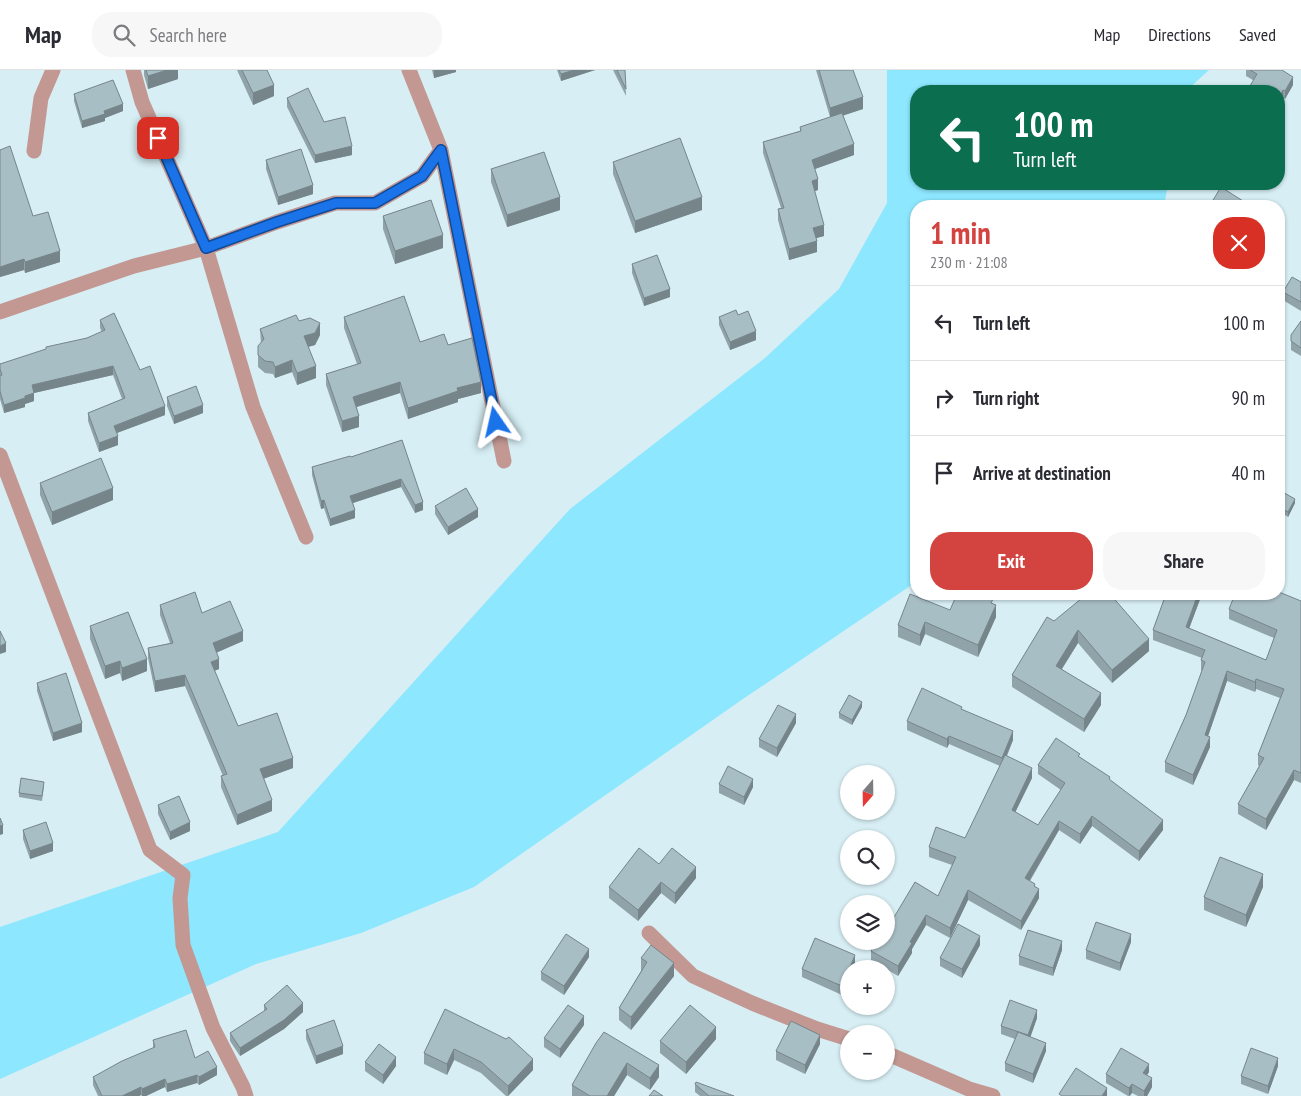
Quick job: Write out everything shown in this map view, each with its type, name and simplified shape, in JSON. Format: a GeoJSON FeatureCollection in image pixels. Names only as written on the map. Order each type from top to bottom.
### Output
{"type":"FeatureCollection","features":[{"type":"Feature","properties":{"kind":"street"},"geometry":{"type":"LineString","coordinates":[[34,151],[41,98],[53,70]]}},
{"type":"Feature","properties":{"kind":"street"},"geometry":{"type":"LineString","coordinates":[[133,70],[142,102],[206,248],[253,408],[306,537]]}},
{"type":"Feature","properties":{"kind":"street"},"geometry":{"type":"LineString","coordinates":[[409,70],[441,150],[504,461]]}},
{"type":"Feature","properties":{"kind":"street"},"geometry":{"type":"LineString","coordinates":[[0,312],[134,266],[206,248],[336,203],[375,203],[422,176],[441,150]]}},
{"type":"Feature","properties":{"kind":"street"},"geometry":{"type":"LineString","coordinates":[[0,455],[150,850],[182,875],[180,898],[184,945],[213,1028],[246,1096]]}},
{"type":"Feature","properties":{"kind":"street"},"geometry":{"type":"LineString","coordinates":[[649,933],[693,976],[776,1013],[818,1030],[840,1036]]}},
{"type":"Feature","properties":{"kind":"street"},"geometry":{"type":"LineString","coordinates":[[895,1057],[969,1089],[993,1096]]}},
{"type":"Feature","properties":{"kind":"shaded area"},"geometry":{"type":"Polygon","coordinates":[[[887,70],[1209,70],[1193,85],[910,85],[910,190],[1167,190],[1165,200],[910,200],[910,586],[740,701],[474,887],[361,933],[256,964],[0,1079],[0,927],[278,832],[570,509],[765,358],[839,289],[887,203],[887,70]]]}},
{"type":"Feature","properties":{"kind":"building"},"geometry":{"type":"Polygon","coordinates":[[[146,70],[167,70],[148,76],[146,70]]]}},
{"type":"Feature","properties":{"kind":"building"},"geometry":{"type":"Polygon","coordinates":[[[242,70],[267,70],[274,85],[253,93],[242,70]]]}},
{"type":"Feature","properties":{"kind":"building"},"geometry":{"type":"Polygon","coordinates":[[[559,70],[574,70],[561,74],[559,70]]]}},
{"type":"Feature","properties":{"kind":"building"},"geometry":{"type":"Polygon","coordinates":[[[617,70],[625,70],[626,89],[617,70]]]}},
{"type":"Feature","properties":{"kind":"building"},"geometry":{"type":"Polygon","coordinates":[[[819,70],[853,70],[863,97],[830,108],[819,70]]]}},
{"type":"Feature","properties":{"kind":"building"},"geometry":{"type":"Polygon","coordinates":[[[1250,70],[1282,70],[1293,77],[1285,91],[1285,85],[1251,85],[1257,74],[1250,70]]]}},
{"type":"Feature","properties":{"kind":"building"},"geometry":{"type":"Polygon","coordinates":[[[113,80],[123,104],[104,111],[105,114],[82,121],[74,94],[113,80]]]}},
{"type":"Feature","properties":{"kind":"building"},"geometry":{"type":"Polygon","coordinates":[[[308,88],[324,122],[345,117],[352,146],[315,155],[287,98],[308,88]]]}},
{"type":"Feature","properties":{"kind":"building"},"geometry":{"type":"Polygon","coordinates":[[[842,113],[854,144],[812,160],[818,179],[812,181],[824,225],[813,228],[817,241],[789,249],[778,209],[784,208],[763,142],[801,131],[800,127],[842,113]]]}},
{"type":"Feature","properties":{"kind":"building"},"geometry":{"type":"Polygon","coordinates":[[[680,138],[702,197],[635,221],[613,162],[680,138]]]}},
{"type":"Feature","properties":{"kind":"building"},"geometry":{"type":"Polygon","coordinates":[[[10,146],[33,216],[48,212],[60,251],[25,262],[24,259],[0,267],[0,150],[10,146]]]}},
{"type":"Feature","properties":{"kind":"building"},"geometry":{"type":"Polygon","coordinates":[[[301,149],[313,185],[278,197],[266,160],[301,149]]]}},
{"type":"Feature","properties":{"kind":"building"},"geometry":{"type":"Polygon","coordinates":[[[544,152],[560,197],[507,215],[491,169],[544,152]]]}},
{"type":"Feature","properties":{"kind":"building"},"geometry":{"type":"Polygon","coordinates":[[[1219,190],[1226,190],[1241,200],[1213,200],[1219,190]]]}},
{"type":"Feature","properties":{"kind":"building"},"geometry":{"type":"Polygon","coordinates":[[[431,200],[443,235],[395,251],[383,216],[431,200]]]}},
{"type":"Feature","properties":{"kind":"building"},"geometry":{"type":"Polygon","coordinates":[[[657,255],[670,289],[644,298],[632,264],[657,255]]]}},
{"type":"Feature","properties":{"kind":"building"},"geometry":{"type":"Polygon","coordinates":[[[1292,277],[1301,282],[1301,302],[1285,293],[1285,289],[1292,277]]]}},
{"type":"Feature","properties":{"kind":"building"},"geometry":{"type":"Polygon","coordinates":[[[404,296],[420,342],[444,334],[448,345],[472,338],[481,382],[457,388],[458,391],[408,408],[400,382],[353,397],[359,416],[342,421],[326,374],[361,363],[344,317],[404,296]]]}},
{"type":"Feature","properties":{"kind":"building"},"geometry":{"type":"Polygon","coordinates":[[[736,310],[738,315],[748,311],[756,331],[730,342],[719,317],[736,310]]]}},
{"type":"Feature","properties":{"kind":"building"},"geometry":{"type":"Polygon","coordinates":[[[114,313],[140,370],[150,366],[165,406],[114,426],[118,436],[99,443],[88,413],[125,398],[113,366],[32,385],[34,393],[4,405],[0,391],[0,376],[2,375],[0,364],[46,349],[46,347],[87,338],[105,330],[100,320],[114,313]]]}},
{"type":"Feature","properties":{"kind":"building"},"geometry":{"type":"Polygon","coordinates":[[[296,315],[299,321],[310,318],[320,323],[315,333],[304,336],[316,366],[297,373],[292,360],[275,367],[273,362],[265,361],[258,355],[258,346],[264,339],[260,329],[296,315]]]}},
{"type":"Feature","properties":{"kind":"building"},"geometry":{"type":"Polygon","coordinates":[[[1301,321],[1301,348],[1291,341],[1291,335],[1301,321]]]}},
{"type":"Feature","properties":{"kind":"building"},"geometry":{"type":"Polygon","coordinates":[[[196,386],[203,405],[174,416],[167,397],[196,386]]]}},
{"type":"Feature","properties":{"kind":"building"},"geometry":{"type":"Polygon","coordinates":[[[402,440],[423,502],[415,505],[401,479],[350,496],[355,510],[330,519],[324,500],[321,501],[312,467],[351,457],[402,440]]]}},
{"type":"Feature","properties":{"kind":"building"},"geometry":{"type":"Polygon","coordinates":[[[101,458],[113,488],[52,512],[40,483],[101,458]]]}},
{"type":"Feature","properties":{"kind":"building"},"geometry":{"type":"Polygon","coordinates":[[[466,488],[478,509],[448,527],[435,506],[466,488]]]}},
{"type":"Feature","properties":{"kind":"building"},"geometry":{"type":"Polygon","coordinates":[[[1285,493],[1295,499],[1288,512],[1285,510],[1285,493]]]}},
{"type":"Feature","properties":{"kind":"building"},"geometry":{"type":"Polygon","coordinates":[[[195,592],[202,613],[230,601],[243,631],[213,643],[219,659],[211,662],[238,726],[277,713],[293,758],[260,769],[272,800],[237,815],[221,776],[227,774],[185,675],[155,681],[148,648],[173,643],[160,605],[195,592]]]}},
{"type":"Feature","properties":{"kind":"building"},"geometry":{"type":"Polygon","coordinates":[[[910,594],[910,600],[925,600],[950,610],[954,600],[992,600],[991,603],[996,605],[978,645],[925,622],[920,635],[898,625],[910,594]]]}},
{"type":"Feature","properties":{"kind":"building"},"geometry":{"type":"Polygon","coordinates":[[[1285,594],[1301,601],[1301,773],[1294,770],[1266,819],[1238,804],[1264,758],[1258,755],[1284,689],[1256,679],[1255,682],[1227,671],[1205,735],[1210,737],[1193,775],[1165,762],[1186,715],[1205,662],[1201,660],[1205,650],[1153,630],[1164,600],[1196,600],[1186,627],[1266,660],[1277,630],[1229,609],[1233,600],[1285,600],[1285,594]]]}},
{"type":"Feature","properties":{"kind":"building"},"geometry":{"type":"Polygon","coordinates":[[[1080,600],[1115,600],[1149,639],[1112,670],[1078,630],[1056,666],[1101,693],[1084,719],[1012,675],[1047,617],[1054,621],[1080,600]]]}},
{"type":"Feature","properties":{"kind":"building"},"geometry":{"type":"Polygon","coordinates":[[[128,612],[147,659],[122,668],[120,661],[105,666],[90,626],[128,612]]]}},
{"type":"Feature","properties":{"kind":"building"},"geometry":{"type":"Polygon","coordinates":[[[0,631],[6,643],[0,646],[0,631]]]}},
{"type":"Feature","properties":{"kind":"building"},"geometry":{"type":"Polygon","coordinates":[[[66,673],[82,723],[53,733],[37,683],[66,673]]]}},
{"type":"Feature","properties":{"kind":"building"},"geometry":{"type":"Polygon","coordinates":[[[922,688],[962,707],[961,709],[1013,731],[1002,758],[949,736],[947,739],[907,721],[922,688]]]}},
{"type":"Feature","properties":{"kind":"building"},"geometry":{"type":"Polygon","coordinates":[[[849,695],[862,702],[852,720],[839,713],[849,695]]]}},
{"type":"Feature","properties":{"kind":"building"},"geometry":{"type":"Polygon","coordinates":[[[778,705],[796,714],[777,748],[759,739],[778,705]]]}},
{"type":"Feature","properties":{"kind":"building"},"geometry":{"type":"Polygon","coordinates":[[[1056,738],[1080,754],[1078,756],[1110,777],[1109,779],[1163,820],[1139,851],[1092,816],[1080,834],[1059,821],[1025,878],[1039,889],[1021,921],[968,890],[950,928],[926,915],[898,966],[895,964],[895,960],[887,960],[871,951],[895,950],[895,916],[915,882],[938,896],[956,857],[929,847],[936,827],[965,838],[1005,755],[1032,768],[1012,810],[1038,825],[1065,783],[1038,765],[1056,738]]]}},
{"type":"Feature","properties":{"kind":"building"},"geometry":{"type":"Polygon","coordinates":[[[728,766],[753,779],[744,797],[719,784],[728,766]]]}},
{"type":"Feature","properties":{"kind":"building"},"geometry":{"type":"Polygon","coordinates":[[[21,778],[44,782],[42,796],[19,793],[21,778]]]}},
{"type":"Feature","properties":{"kind":"building"},"geometry":{"type":"Polygon","coordinates":[[[179,796],[190,822],[170,832],[158,805],[179,796]]]}},
{"type":"Feature","properties":{"kind":"building"},"geometry":{"type":"Polygon","coordinates":[[[46,822],[53,843],[30,851],[23,830],[46,822]]]}},
{"type":"Feature","properties":{"kind":"building"},"geometry":{"type":"Polygon","coordinates":[[[639,848],[659,864],[672,848],[696,867],[675,893],[661,882],[638,910],[609,887],[639,848]]]}},
{"type":"Feature","properties":{"kind":"building"},"geometry":{"type":"Polygon","coordinates":[[[1220,857],[1263,874],[1246,915],[1204,897],[1220,857]]]}},
{"type":"Feature","properties":{"kind":"building"},"geometry":{"type":"Polygon","coordinates":[[[1096,922],[1131,934],[1120,963],[1086,950],[1096,922]]]}},
{"type":"Feature","properties":{"kind":"building"},"geometry":{"type":"Polygon","coordinates":[[[958,924],[980,936],[962,969],[940,958],[958,924]]]}},
{"type":"Feature","properties":{"kind":"building"},"geometry":{"type":"Polygon","coordinates":[[[1028,930],[1062,941],[1053,968],[1019,956],[1028,930]]]}},
{"type":"Feature","properties":{"kind":"building"},"geometry":{"type":"Polygon","coordinates":[[[566,934],[589,949],[564,986],[541,972],[566,934]]]}},
{"type":"Feature","properties":{"kind":"building"},"geometry":{"type":"Polygon","coordinates":[[[815,938],[855,955],[853,960],[840,960],[840,985],[802,969],[815,938]]]}},
{"type":"Feature","properties":{"kind":"building"},"geometry":{"type":"Polygon","coordinates":[[[651,945],[674,963],[631,1017],[619,1008],[647,962],[641,958],[651,945]]]}},
{"type":"Feature","properties":{"kind":"building"},"geometry":{"type":"Polygon","coordinates":[[[287,985],[303,1003],[284,1020],[240,1048],[230,1033],[267,1009],[264,1005],[287,985]]]}},
{"type":"Feature","properties":{"kind":"building"},"geometry":{"type":"Polygon","coordinates":[[[1010,1000],[1037,1010],[1028,1035],[1001,1026],[1010,1000]]]}},
{"type":"Feature","properties":{"kind":"building"},"geometry":{"type":"Polygon","coordinates":[[[568,1005],[584,1016],[560,1049],[544,1038],[568,1005]]]}},
{"type":"Feature","properties":{"kind":"building"},"geometry":{"type":"Polygon","coordinates":[[[690,1005],[716,1027],[686,1062],[660,1041],[690,1005]]]}},
{"type":"Feature","properties":{"kind":"building"},"geometry":{"type":"Polygon","coordinates":[[[445,1009],[506,1039],[509,1037],[533,1059],[508,1086],[481,1062],[454,1049],[447,1064],[424,1053],[445,1009]]]}},
{"type":"Feature","properties":{"kind":"building"},"geometry":{"type":"Polygon","coordinates":[[[334,1020],[343,1046],[316,1056],[306,1030],[334,1020]]]}},
{"type":"Feature","properties":{"kind":"building"},"geometry":{"type":"Polygon","coordinates":[[[791,1021],[820,1035],[805,1065],[776,1051],[791,1021]]]}},
{"type":"Feature","properties":{"kind":"building"},"geometry":{"type":"Polygon","coordinates":[[[186,1030],[195,1058],[208,1051],[217,1067],[199,1077],[197,1075],[167,1084],[165,1079],[122,1096],[102,1096],[93,1077],[122,1061],[155,1047],[153,1040],[186,1030]]]}},
{"type":"Feature","properties":{"kind":"building"},"geometry":{"type":"Polygon","coordinates":[[[604,1032],[659,1065],[650,1078],[627,1063],[607,1096],[590,1096],[572,1085],[604,1032]]]}},
{"type":"Feature","properties":{"kind":"building"},"geometry":{"type":"Polygon","coordinates":[[[1018,1032],[1046,1043],[1033,1074],[1005,1063],[1018,1032]]]}},
{"type":"Feature","properties":{"kind":"building"},"geometry":{"type":"Polygon","coordinates":[[[379,1044],[396,1057],[383,1075],[365,1062],[379,1044]]]}},
{"type":"Feature","properties":{"kind":"building"},"geometry":{"type":"Polygon","coordinates":[[[1121,1048],[1149,1064],[1143,1073],[1152,1078],[1144,1091],[1132,1084],[1129,1088],[1106,1074],[1121,1048]]]}},
{"type":"Feature","properties":{"kind":"building"},"geometry":{"type":"Polygon","coordinates":[[[1251,1048],[1278,1058],[1268,1086],[1241,1076],[1251,1048]]]}},
{"type":"Feature","properties":{"kind":"building"},"geometry":{"type":"Polygon","coordinates":[[[1076,1068],[1107,1088],[1102,1096],[1062,1096],[1059,1094],[1076,1068]]]}},
{"type":"Feature","properties":{"kind":"building"},"geometry":{"type":"Polygon","coordinates":[[[696,1082],[734,1096],[709,1096],[695,1084],[696,1082]]]}},
{"type":"Feature","properties":{"kind":"building"},"geometry":{"type":"Polygon","coordinates":[[[654,1090],[663,1096],[649,1096],[654,1090]]]}},
{"type":"Feature","properties":{"kind":"route"},"geometry":{"type":"LineString","coordinates":[[158,138],[206,248],[336,203],[375,203],[422,176],[441,150],[496,422]]}}]}
